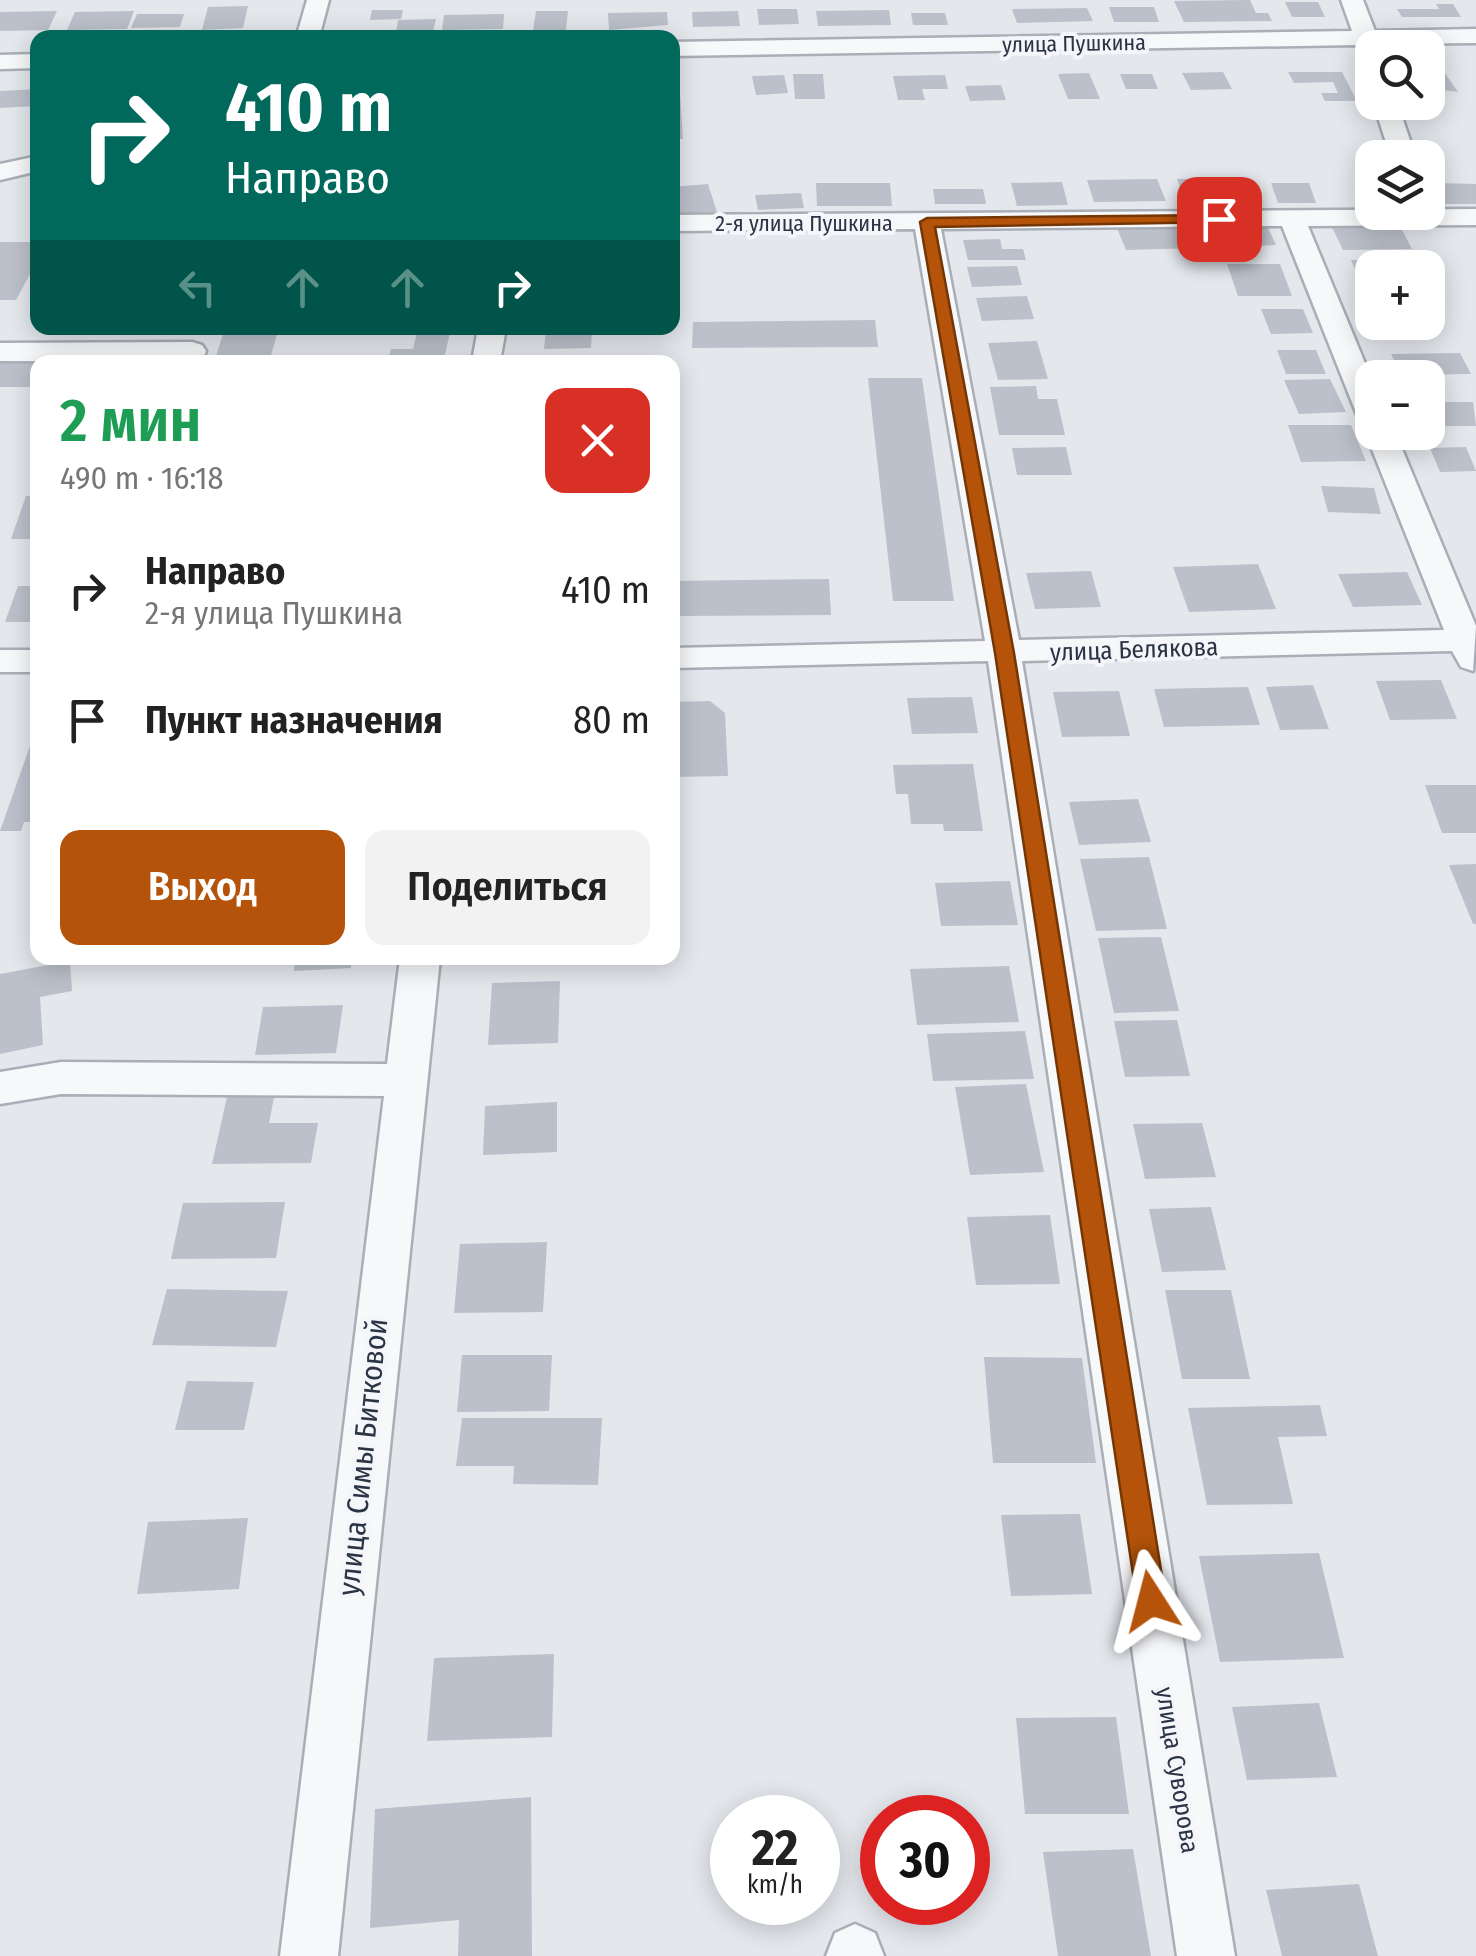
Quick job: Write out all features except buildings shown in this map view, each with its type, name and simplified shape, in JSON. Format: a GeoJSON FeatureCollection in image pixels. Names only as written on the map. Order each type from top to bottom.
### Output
{"type":"FeatureCollection","features":[{"type":"Feature","properties":{"kind":"street"},"geometry":{"type":"LineString","coordinates":[[310,30],[318,0]]}},
{"type":"Feature","properties":{"kind":"street"},"geometry":{"type":"LineString","coordinates":[[1352,0],[1363,30]]}},
{"type":"Feature","properties":{"kind":"street","name":"улица Пушкина"},"geometry":{"type":"LineString","coordinates":[[1445,39],[1476,36]]}},
{"type":"Feature","properties":{"kind":"street","name":"улица Пушкина"},"geometry":{"type":"LineString","coordinates":[[680,50],[1355,47]]}},
{"type":"Feature","properties":{"kind":"street"},"geometry":{"type":"LineString","coordinates":[[0,62],[30,61]]}},
{"type":"Feature","properties":{"kind":"street"},"geometry":{"type":"LineString","coordinates":[[0,172],[30,165]]}},
{"type":"Feature","properties":{"kind":"street","name":"2-я улица Пушкина"},"geometry":{"type":"LineString","coordinates":[[1445,213],[1476,216]]}},
{"type":"Feature","properties":{"kind":"street","name":"2-я улица Пушкина"},"geometry":{"type":"LineString","coordinates":[[680,223],[1355,215]]}},
{"type":"Feature","properties":{"kind":"street"},"geometry":{"type":"LineString","coordinates":[[1292,218],[1355,373]]}},
{"type":"Feature","properties":{"kind":"street","name":"улица Суворова"},"geometry":{"type":"LineString","coordinates":[[927,222],[1004,653],[1206,1956]]}},
{"type":"Feature","properties":{"kind":"street"},"geometry":{"type":"LineString","coordinates":[[0,352],[193,347]]}},
{"type":"Feature","properties":{"kind":"street"},"geometry":{"type":"LineString","coordinates":[[1388,450],[1472,649]]}},
{"type":"Feature","properties":{"kind":"street","name":"улица Белякова"},"geometry":{"type":"LineString","coordinates":[[680,658],[1472,649]]}},
{"type":"Feature","properties":{"kind":"street"},"geometry":{"type":"LineString","coordinates":[[0,661],[30,661]]}},
{"type":"Feature","properties":{"kind":"street","name":"улица Симы Битковой"},"geometry":{"type":"LineString","coordinates":[[310,1956],[419,965]]}},
{"type":"Feature","properties":{"kind":"street"},"geometry":{"type":"LineString","coordinates":[[0,1088],[60,1078],[404,1080]]}},
{"type":"Feature","properties":{"kind":"route"},"geometry":{"type":"LineString","coordinates":[[1151,1601],[1004,653],[927,222],[1219,219]]}}]}
